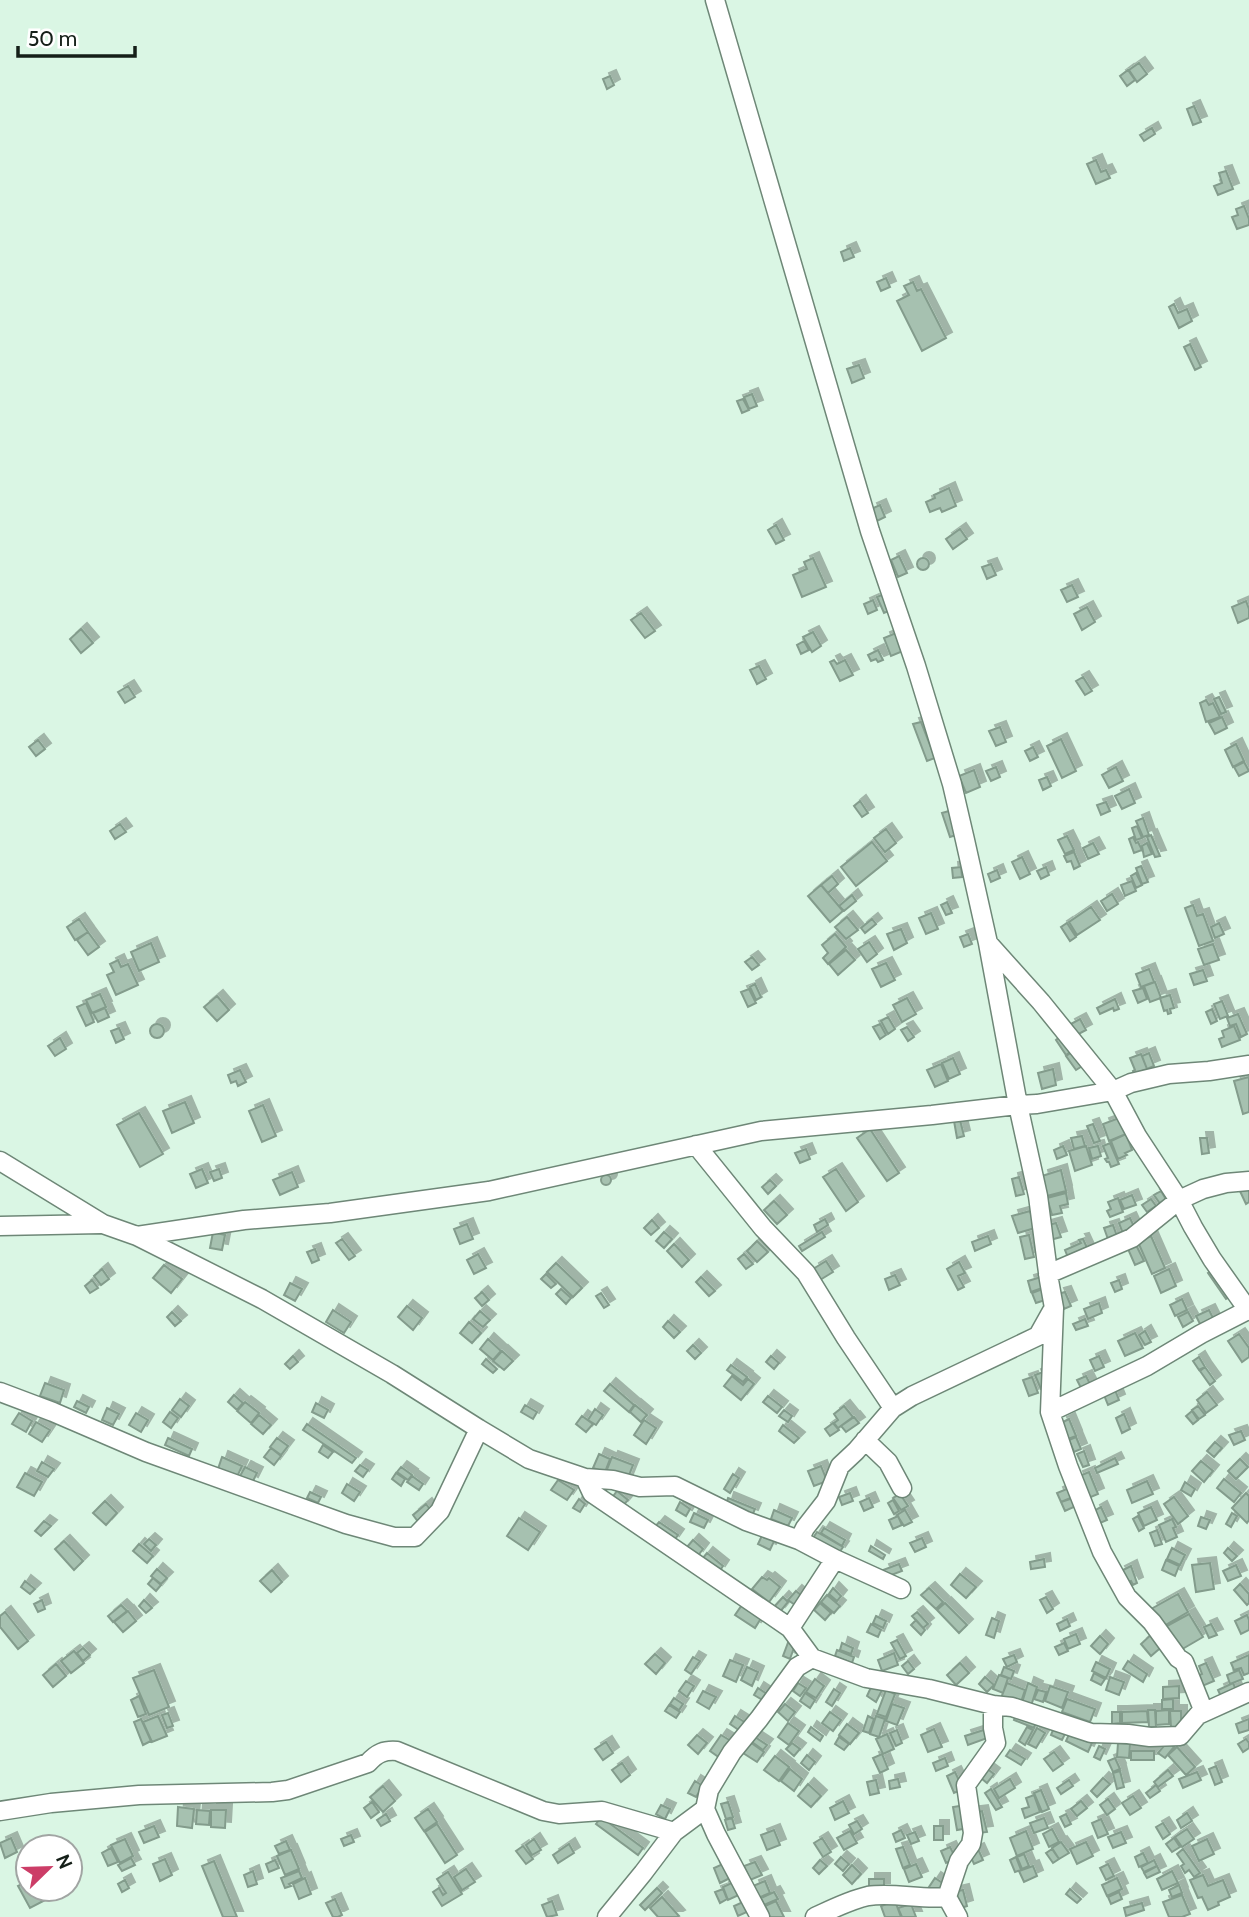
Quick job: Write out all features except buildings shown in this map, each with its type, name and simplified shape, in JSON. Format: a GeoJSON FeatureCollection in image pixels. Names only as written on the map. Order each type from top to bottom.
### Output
{"type":"FeatureCollection","features":[{"type":"Feature","properties":{"kind":"street"},"geometry":{"type":"LineString","coordinates":[[715,0],[870,531],[916,666],[951,784],[988,943],[1038,1196],[1054,1308],[1050,1412],[1102,1552],[1127,1597],[1152,1622],[1178,1658],[1184,1662],[1204,1712]]}},
{"type":"Feature","properties":{"kind":"street"},"geometry":{"type":"LineString","coordinates":[[988,943],[1041,1002],[1113,1091],[1137,1136],[1180,1200],[1192,1227],[1249,1310],[1147,1366],[1050,1412]]}},
{"type":"Feature","properties":{"kind":"street"},"geometry":{"type":"LineString","coordinates":[[137,1236],[244,1220],[330,1213],[489,1191],[761,1131],[1057,1101],[1113,1091],[1131,1083],[1168,1074],[1249,1065]]}},
{"type":"Feature","properties":{"kind":"street"},"geometry":{"type":"LineString","coordinates":[[696,1145],[763,1228],[806,1273],[893,1408]]}},
{"type":"Feature","properties":{"kind":"street"},"geometry":{"type":"LineString","coordinates":[[0,1161],[103,1224],[137,1236],[262,1299],[392,1374],[529,1459],[585,1478],[612,1480],[640,1487],[675,1486],[746,1521],[799,1540],[901,1590]]}},
{"type":"Feature","properties":{"kind":"street"},"geometry":{"type":"LineString","coordinates":[[1048,1274],[1132,1238],[1180,1200],[1203,1189],[1249,1181]]}},
{"type":"Feature","properties":{"kind":"street"},"geometry":{"type":"LineString","coordinates":[[0,1226],[103,1224]]}},
{"type":"Feature","properties":{"kind":"street"},"geometry":{"type":"LineString","coordinates":[[799,1540],[826,1501],[840,1466],[893,1408],[912,1396],[1038,1336],[1054,1308]]}},
{"type":"Feature","properties":{"kind":"street"},"geometry":{"type":"LineString","coordinates":[[0,1392],[146,1452],[346,1524],[394,1536],[415,1537],[440,1511],[479,1429]]}},
{"type":"Feature","properties":{"kind":"street"},"geometry":{"type":"LineString","coordinates":[[865,1440],[888,1462],[902,1488]]}},
{"type":"Feature","properties":{"kind":"street"},"geometry":{"type":"LineString","coordinates":[[585,1478],[592,1493],[790,1628],[812,1658],[866,1678],[1012,1707],[1091,1733],[1150,1737],[1180,1736],[1198,1715],[1249,1692]]}},
{"type":"Feature","properties":{"kind":"street"},"geometry":{"type":"LineString","coordinates":[[790,1628],[835,1559]]}},
{"type":"Feature","properties":{"kind":"street"},"geometry":{"type":"LineString","coordinates":[[760,1917],[705,1809],[709,1790],[732,1752],[760,1719],[797,1667],[812,1658]]}},
{"type":"Feature","properties":{"kind":"street"},"geometry":{"type":"LineString","coordinates":[[958,1917],[947,1897],[958,1861],[971,1843],[973,1833],[966,1785],[996,1743],[993,1705]]}},
{"type":"Feature","properties":{"kind":"street"},"geometry":{"type":"LineString","coordinates":[[0,1811],[51,1803],[139,1795],[288,1790],[368,1763],[375,1755],[387,1750],[397,1751],[543,1811],[559,1814],[602,1811],[674,1832]]}},
{"type":"Feature","properties":{"kind":"street"},"geometry":{"type":"LineString","coordinates":[[607,1917],[674,1832],[705,1809]]}},
{"type":"Feature","properties":{"kind":"street"},"geometry":{"type":"LineString","coordinates":[[815,1917],[867,1896],[947,1897]]}}]}
